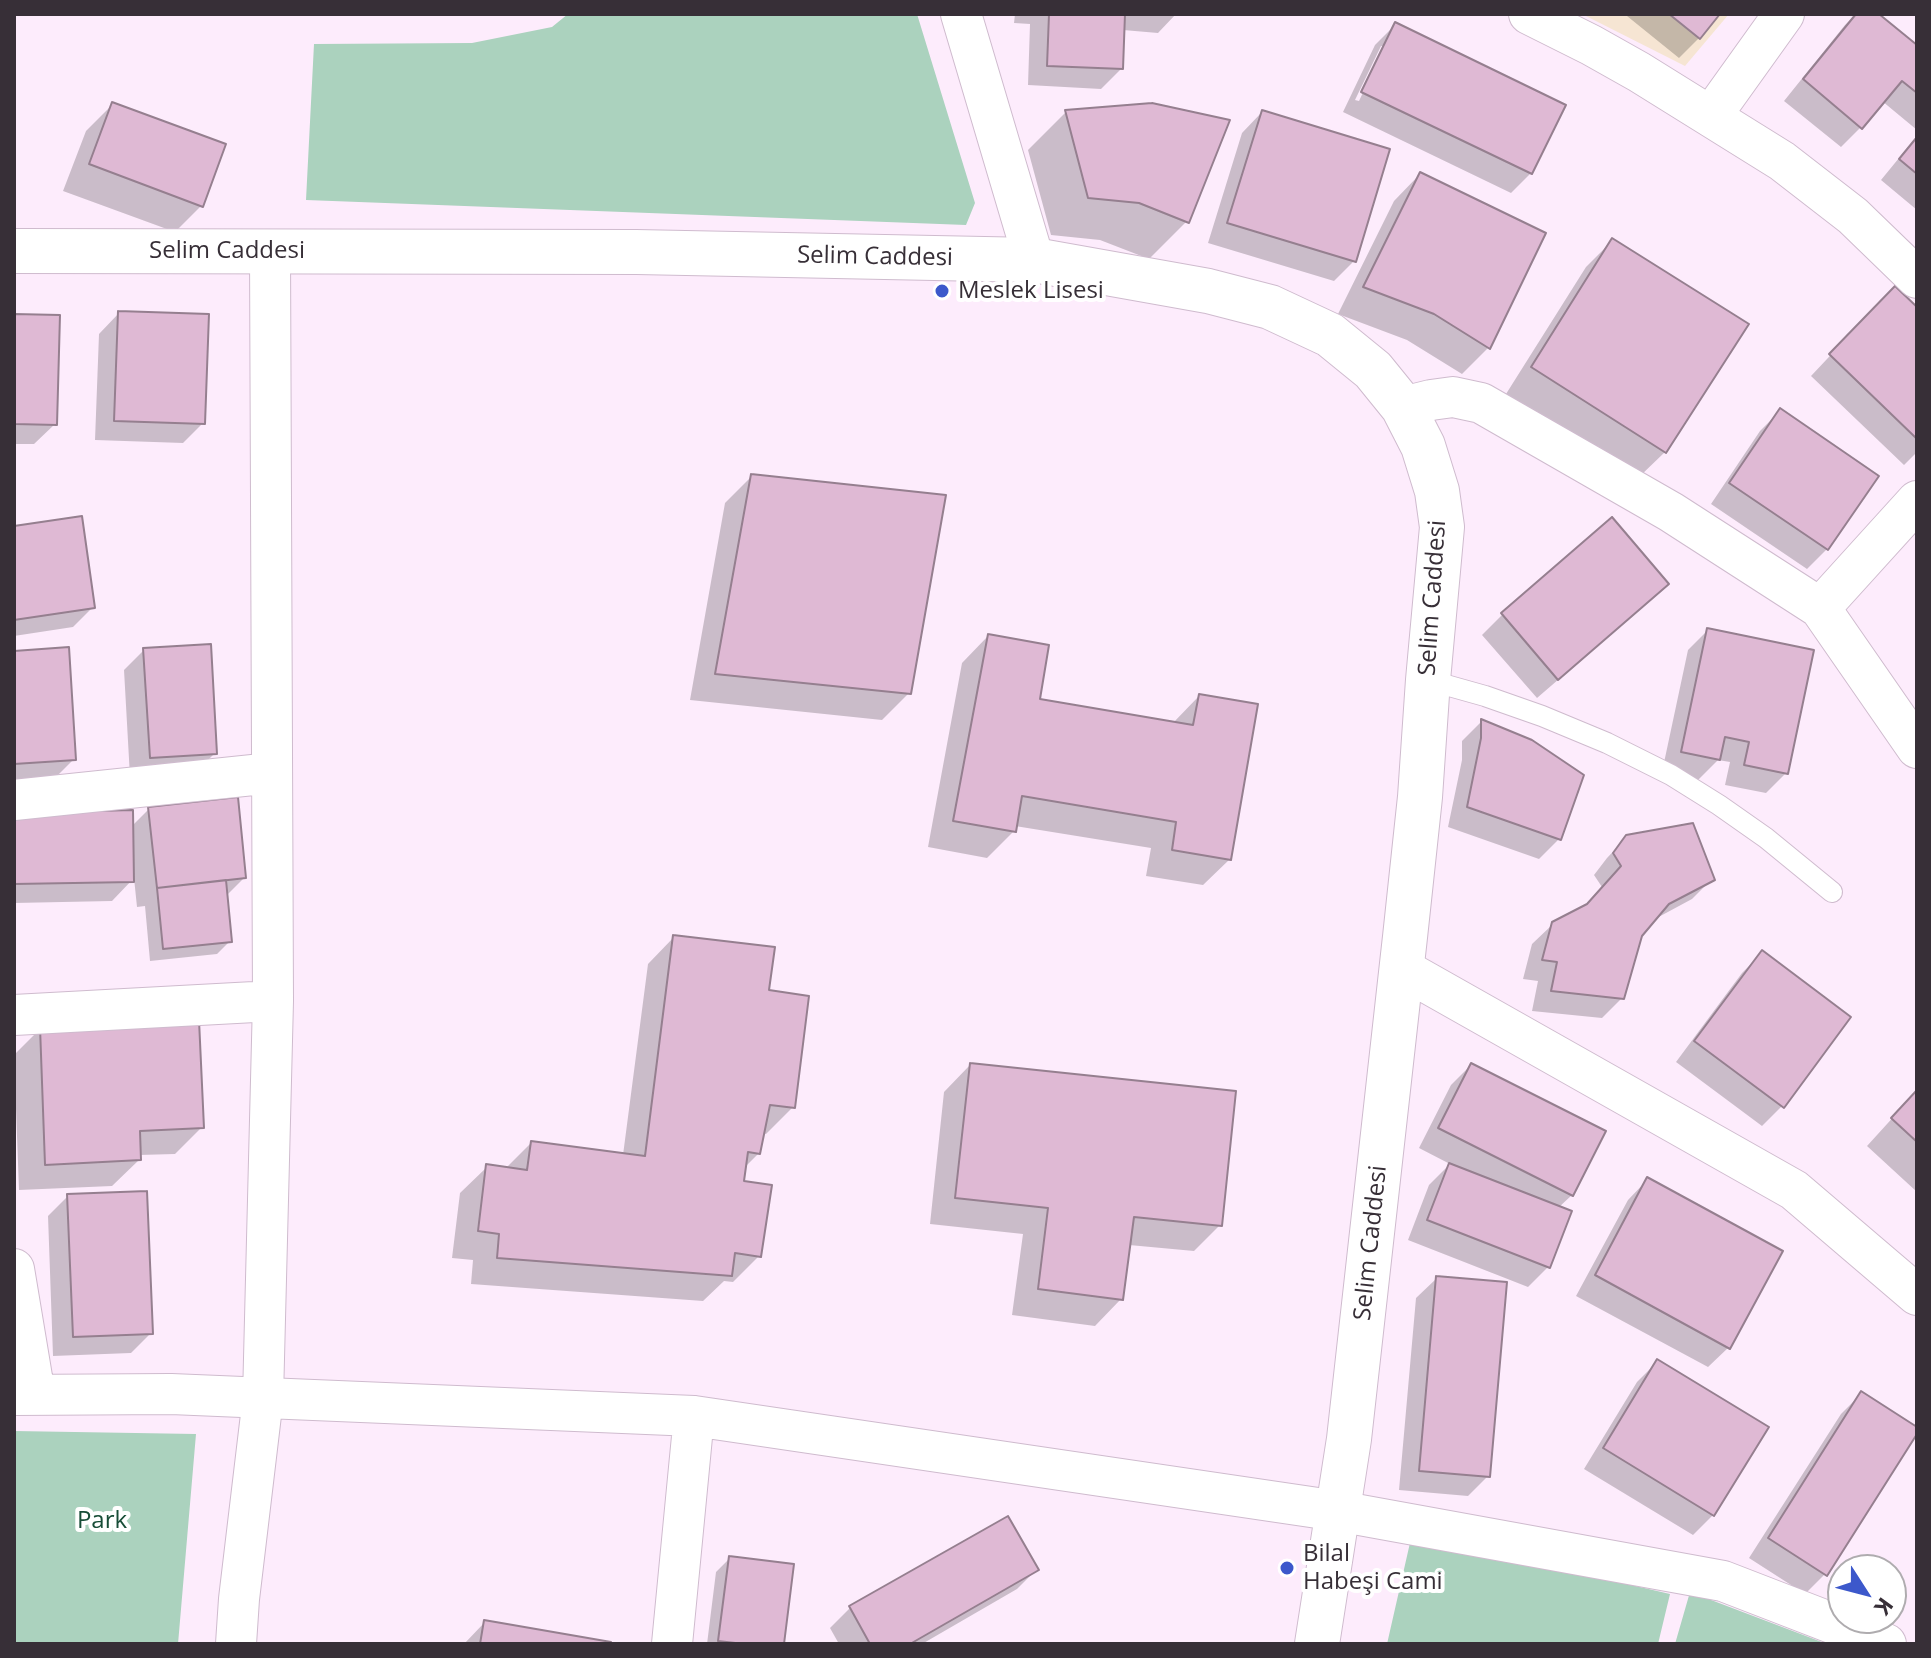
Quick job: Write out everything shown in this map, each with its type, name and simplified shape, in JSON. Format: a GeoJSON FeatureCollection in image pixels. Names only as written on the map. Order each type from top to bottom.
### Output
{"type":"FeatureCollection","features":[{"type":"Feature","properties":{"kind":"main road","name":"Selim Caddesi"},"geometry":{"type":"LineString","coordinates":[[14,251],[636,252],[1034,260],[1208,291],[1270,307],[1330,335],[1373,370],[1403,407],[1423,446],[1437,491],[1442,527],[1420,797],[1349,1439],[1317,1644]]}},
{"type":"Feature","properties":{"kind":"street"},"geometry":{"type":"LineString","coordinates":[[961,14],[1034,260]]}},
{"type":"Feature","properties":{"kind":"street"},"geometry":{"type":"LineString","coordinates":[[1529,14],[1591,45],[1782,161],[1853,216],[1917,278]]}},
{"type":"Feature","properties":{"kind":"street"},"geometry":{"type":"LineString","coordinates":[[1711,116],[1784,14]]}},
{"type":"Feature","properties":{"kind":"street"},"geometry":{"type":"LineString","coordinates":[[236,1644],[263,1398],[273,1001],[270,251]]}},
{"type":"Feature","properties":{"kind":"street"},"geometry":{"type":"LineString","coordinates":[[1403,407],[1453,397],[1481,403],[1671,512],[1820,608],[1917,748]]}},
{"type":"Feature","properties":{"kind":"street"},"geometry":{"type":"LineString","coordinates":[[1820,608],[1917,501]]}},
{"type":"Feature","properties":{"kind":"street"},"geometry":{"type":"LineString","coordinates":[[14,800],[272,773]]}},
{"type":"Feature","properties":{"kind":"street"},"geometry":{"type":"LineString","coordinates":[[1401,968],[1794,1190],[1917,1295]]}},
{"type":"Feature","properties":{"kind":"street"},"geometry":{"type":"LineString","coordinates":[[14,1015],[273,1001]]}},
{"type":"Feature","properties":{"kind":"street"},"geometry":{"type":"LineString","coordinates":[[14,1269],[25,1395],[171,1394],[694,1416],[1338,1511],[1723,1581],[1886,1644]]}},
{"type":"Feature","properties":{"kind":"street"},"geometry":{"type":"LineString","coordinates":[[672,1644],[694,1416]]}},
{"type":"Feature","properties":{"kind":"lane"},"geometry":{"type":"LineString","coordinates":[[1428,680],[1542,716],[1607,743],[1671,775],[1766,838],[1832,892]]}},
{"type":"Feature","properties":{"kind":"shaded area"},"geometry":{"type":"Polygon","coordinates":[[[1582,14],[1729,14],[1685,66],[1582,14]]]}},
{"type":"Feature","properties":{"kind":"green space"},"geometry":{"type":"Polygon","coordinates":[[[568,14],[917,14],[975,203],[966,225],[306,200],[314,44],[472,43],[552,27],[568,14]]]}},
{"type":"Feature","properties":{"kind":"green space","name":"Park"},"geometry":{"type":"Polygon","coordinates":[[[14,1431],[196,1434],[178,1644],[14,1644],[14,1431]]]}},
{"type":"Feature","properties":{"kind":"green space"},"geometry":{"type":"Polygon","coordinates":[[[1412,1534],[1670,1594],[1658,1644],[1387,1644],[1412,1534]]]}},
{"type":"Feature","properties":{"kind":"green space"},"geometry":{"type":"Polygon","coordinates":[[[1690,1592],[1827,1644],[1675,1644],[1690,1592]]]}},
{"type":"Feature","properties":{"kind":"building"},"geometry":{"type":"Polygon","coordinates":[[[1049,14],[1125,14],[1123,69],[1047,66],[1049,14]]]}},
{"type":"Feature","properties":{"kind":"building"},"geometry":{"type":"Polygon","coordinates":[[[1669,14],[1720,14],[1700,39],[1669,14]]]}},
{"type":"Feature","properties":{"kind":"building"},"geometry":{"type":"Polygon","coordinates":[[[1856,14],[1879,14],[1917,45],[1917,93],[1902,81],[1862,129],[1803,79],[1856,14]]]}},
{"type":"Feature","properties":{"kind":"building"},"geometry":{"type":"Polygon","coordinates":[[[1395,22],[1566,105],[1532,174],[1361,92],[1395,22]]]}},
{"type":"Feature","properties":{"kind":"building"},"geometry":{"type":"Polygon","coordinates":[[[112,102],[226,144],[203,207],[89,164],[112,102]]]}},
{"type":"Feature","properties":{"kind":"building"},"geometry":{"type":"Polygon","coordinates":[[[1152,103],[1230,120],[1189,223],[1139,203],[1088,198],[1065,110],[1152,103]]]}},
{"type":"Feature","properties":{"kind":"building"},"geometry":{"type":"Polygon","coordinates":[[[1262,110],[1390,149],[1356,262],[1227,223],[1262,110]]]}},
{"type":"Feature","properties":{"kind":"building"},"geometry":{"type":"Polygon","coordinates":[[[1917,137],[1917,174],[1899,159],[1917,137]]]}},
{"type":"Feature","properties":{"kind":"building"},"geometry":{"type":"Polygon","coordinates":[[[1420,172],[1546,233],[1490,349],[1434,314],[1363,287],[1420,172]]]}},
{"type":"Feature","properties":{"kind":"building"},"geometry":{"type":"Polygon","coordinates":[[[1612,238],[1749,324],[1666,453],[1531,367],[1612,238]]]}},
{"type":"Feature","properties":{"kind":"building"},"geometry":{"type":"Polygon","coordinates":[[[1895,286],[1917,307],[1917,439],[1829,354],[1895,286]]]}},
{"type":"Feature","properties":{"kind":"building"},"geometry":{"type":"Polygon","coordinates":[[[118,311],[209,314],[205,424],[114,421],[118,311]]]}},
{"type":"Feature","properties":{"kind":"building"},"geometry":{"type":"Polygon","coordinates":[[[14,314],[60,315],[57,425],[14,424],[14,314]]]}},
{"type":"Feature","properties":{"kind":"building"},"geometry":{"type":"Polygon","coordinates":[[[1780,408],[1879,476],[1828,550],[1729,483],[1780,408]]]}},
{"type":"Feature","properties":{"kind":"building"},"geometry":{"type":"Polygon","coordinates":[[[751,474],[946,495],[911,694],[715,674],[751,474]]]}},
{"type":"Feature","properties":{"kind":"building"},"geometry":{"type":"Polygon","coordinates":[[[82,516],[95,608],[14,620],[14,526],[82,516]]]}},
{"type":"Feature","properties":{"kind":"building"},"geometry":{"type":"Polygon","coordinates":[[[1612,517],[1669,584],[1558,680],[1501,613],[1612,517]]]}},
{"type":"Feature","properties":{"kind":"building"},"geometry":{"type":"Polygon","coordinates":[[[1707,628],[1814,650],[1788,774],[1744,765],[1749,742],[1725,737],[1720,760],[1681,752],[1707,628]]]}},
{"type":"Feature","properties":{"kind":"building"},"geometry":{"type":"Polygon","coordinates":[[[988,634],[1049,645],[1040,699],[1193,725],[1199,694],[1258,704],[1231,860],[1172,850],[1176,822],[1022,796],[1016,832],[953,821],[988,634]]]}},
{"type":"Feature","properties":{"kind":"building"},"geometry":{"type":"Polygon","coordinates":[[[211,644],[217,754],[150,758],[143,648],[211,644]]]}},
{"type":"Feature","properties":{"kind":"building"},"geometry":{"type":"Polygon","coordinates":[[[69,647],[76,760],[14,764],[14,651],[69,647]]]}},
{"type":"Feature","properties":{"kind":"building"},"geometry":{"type":"Polygon","coordinates":[[[1481,719],[1532,740],[1584,775],[1561,840],[1467,807],[1481,738],[1481,719]]]}},
{"type":"Feature","properties":{"kind":"building"},"geometry":{"type":"Polygon","coordinates":[[[238,797],[246,878],[157,888],[148,807],[238,797]]]}},
{"type":"Feature","properties":{"kind":"building"},"geometry":{"type":"Polygon","coordinates":[[[133,810],[134,882],[14,884],[14,813],[133,810]]]}},
{"type":"Feature","properties":{"kind":"building"},"geometry":{"type":"Polygon","coordinates":[[[1693,823],[1715,880],[1669,904],[1642,936],[1624,999],[1551,991],[1557,962],[1542,960],[1552,922],[1587,904],[1621,866],[1613,853],[1626,835],[1693,823]]]}},
{"type":"Feature","properties":{"kind":"building"},"geometry":{"type":"Polygon","coordinates":[[[226,880],[232,942],[163,949],[157,888],[226,880]]]}},
{"type":"Feature","properties":{"kind":"building"},"geometry":{"type":"Polygon","coordinates":[[[673,935],[775,947],[769,990],[809,996],[795,1108],[770,1105],[760,1154],[748,1152],[744,1181],[772,1185],[761,1257],[735,1253],[732,1276],[497,1258],[499,1234],[478,1231],[486,1164],[527,1170],[531,1141],[645,1156],[673,935]]]}},
{"type":"Feature","properties":{"kind":"building"},"geometry":{"type":"Polygon","coordinates":[[[1762,950],[1851,1017],[1784,1108],[1694,1041],[1762,950]]]}},
{"type":"Feature","properties":{"kind":"building"},"geometry":{"type":"Polygon","coordinates":[[[199,1020],[204,1128],[140,1131],[141,1160],[45,1165],[40,1027],[199,1020]]]}},
{"type":"Feature","properties":{"kind":"building"},"geometry":{"type":"Polygon","coordinates":[[[970,1063],[1236,1091],[1222,1226],[1134,1217],[1123,1300],[1038,1289],[1048,1208],[955,1198],[970,1063]]]}},
{"type":"Feature","properties":{"kind":"building"},"geometry":{"type":"Polygon","coordinates":[[[1471,1063],[1606,1131],[1573,1196],[1438,1128],[1471,1063]]]}},
{"type":"Feature","properties":{"kind":"building"},"geometry":{"type":"Polygon","coordinates":[[[1917,1090],[1917,1142],[1891,1118],[1917,1090]]]}},
{"type":"Feature","properties":{"kind":"building"},"geometry":{"type":"Polygon","coordinates":[[[1449,1163],[1572,1211],[1550,1268],[1427,1220],[1449,1163]]]}},
{"type":"Feature","properties":{"kind":"building"},"geometry":{"type":"Polygon","coordinates":[[[1647,1177],[1783,1251],[1730,1349],[1595,1275],[1647,1177]]]}},
{"type":"Feature","properties":{"kind":"building"},"geometry":{"type":"Polygon","coordinates":[[[147,1191],[153,1334],[73,1337],[67,1194],[147,1191]]]}},
{"type":"Feature","properties":{"kind":"building"},"geometry":{"type":"Polygon","coordinates":[[[1436,1276],[1507,1282],[1490,1477],[1419,1471],[1436,1276]]]}},
{"type":"Feature","properties":{"kind":"building"},"geometry":{"type":"Polygon","coordinates":[[[1657,1359],[1769,1427],[1714,1516],[1603,1448],[1657,1359]]]}},
{"type":"Feature","properties":{"kind":"building"},"geometry":{"type":"Polygon","coordinates":[[[1861,1391],[1917,1427],[1917,1434],[1841,1554],[1827,1554],[1827,1576],[1768,1538],[1861,1391]]]}},
{"type":"Feature","properties":{"kind":"building"},"geometry":{"type":"Polygon","coordinates":[[[1008,1516],[1039,1570],[910,1644],[870,1644],[849,1606],[1008,1516]]]}},
{"type":"Feature","properties":{"kind":"building"},"geometry":{"type":"Polygon","coordinates":[[[729,1556],[794,1564],[784,1644],[718,1641],[729,1556]]]}},
{"type":"Feature","properties":{"kind":"building"},"geometry":{"type":"Polygon","coordinates":[[[484,1620],[611,1642],[611,1644],[480,1644],[484,1620]]]}},
{"type":"Feature","properties":{"kind":"place","name":"Meslek Lisesi"},"geometry":{"type":"Point","coordinates":[942,291]}},
{"type":"Feature","properties":{"kind":"place","name":"Bilal Habeşi Cami"},"geometry":{"type":"Point","coordinates":[1287,1568]}}]}
